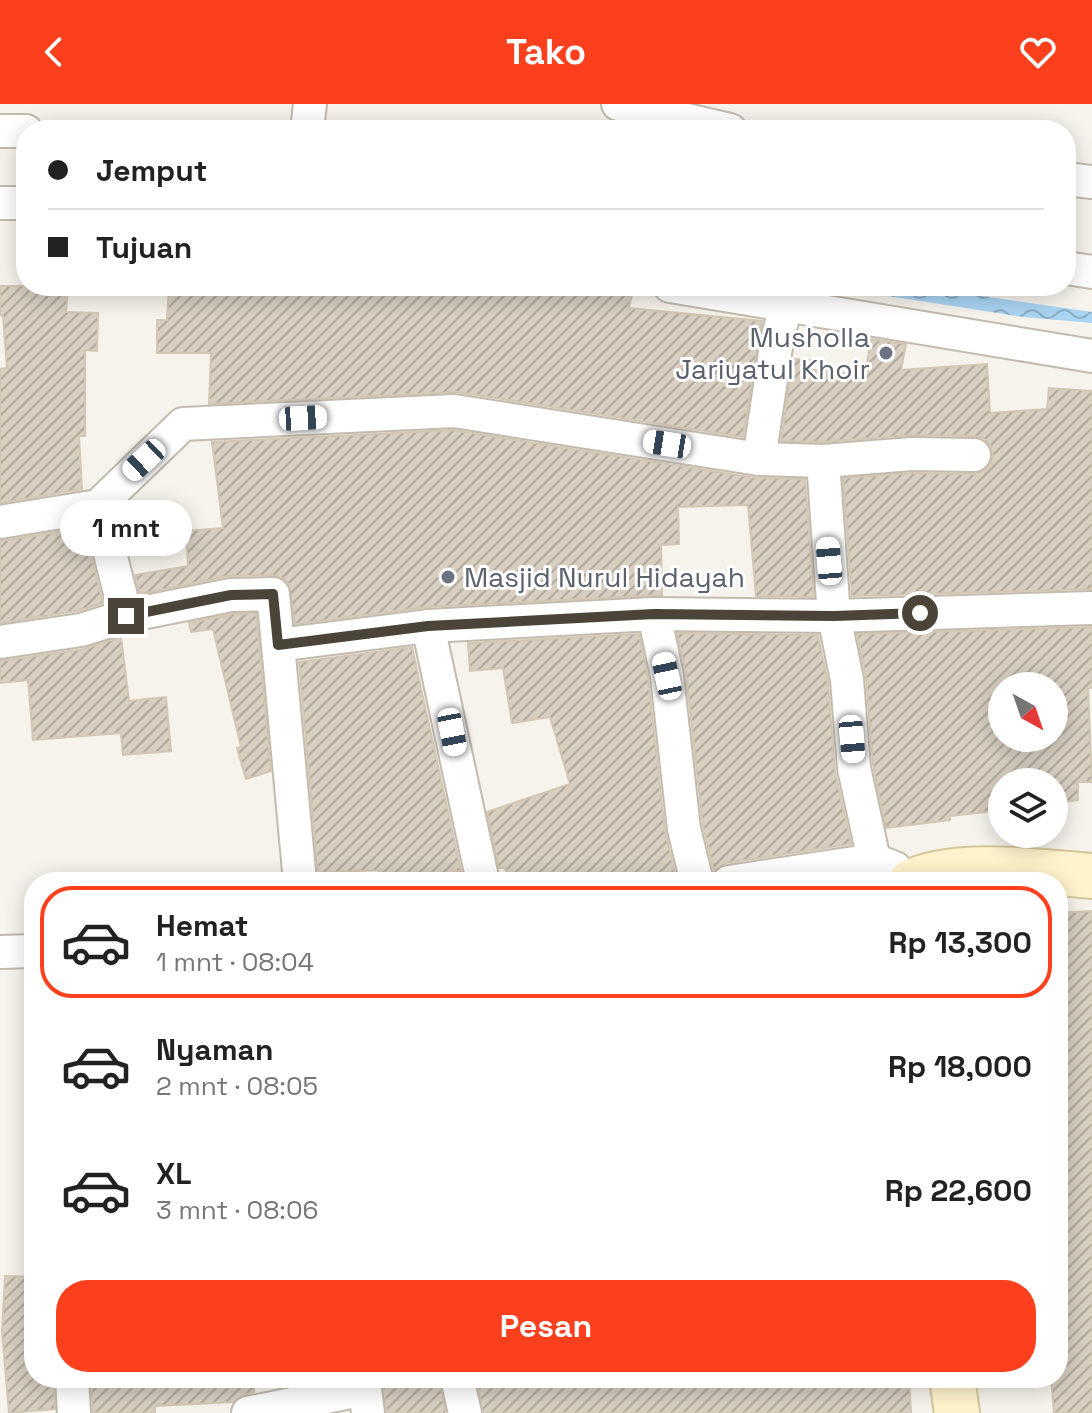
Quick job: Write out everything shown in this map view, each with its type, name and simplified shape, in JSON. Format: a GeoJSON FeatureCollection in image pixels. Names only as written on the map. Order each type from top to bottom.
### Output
{"type":"FeatureCollection","features":[{"type":"Feature","properties":{"kind":"street"},"geometry":{"type":"LineString","coordinates":[[618,104],[687,120]]}},
{"type":"Feature","properties":{"kind":"street"},"geometry":{"type":"LineString","coordinates":[[728,296],[1092,356]]}},
{"type":"Feature","properties":{"kind":"street"},"geometry":{"type":"LineString","coordinates":[[759,459],[777,340],[786,306]]}},
{"type":"Feature","properties":{"kind":"street"},"geometry":{"type":"LineString","coordinates":[[0,522],[98,506],[183,424],[454,411],[759,459],[823,461],[912,454],[974,455]]}},
{"type":"Feature","properties":{"kind":"street"},"geometry":{"type":"LineString","coordinates":[[823,461],[834,616],[847,680],[854,768],[874,860]]}},
{"type":"Feature","properties":{"kind":"street"},"geometry":{"type":"LineString","coordinates":[[98,506],[126,616]]}},
{"type":"Feature","properties":{"kind":"street"},"geometry":{"type":"LineString","coordinates":[[0,642],[81,630],[126,616],[231,595],[273,594],[299,872]]}},
{"type":"Feature","properties":{"kind":"street"},"geometry":{"type":"LineString","coordinates":[[278,645],[428,626],[654,614],[834,616],[1092,608]]}},
{"type":"Feature","properties":{"kind":"street"},"geometry":{"type":"LineString","coordinates":[[654,614],[667,676],[684,829],[695,872]]}},
{"type":"Feature","properties":{"kind":"street"},"geometry":{"type":"LineString","coordinates":[[428,626],[481,872]]}},
{"type":"Feature","properties":{"kind":"street"},"geometry":{"type":"LineString","coordinates":[[795,872],[874,860],[900,872]]}},
{"type":"Feature","properties":{"kind":"street"},"geometry":{"type":"LineString","coordinates":[[972,872],[992,869],[1035,872]]}},
{"type":"Feature","properties":{"kind":"street"},"geometry":{"type":"LineString","coordinates":[[1068,874],[1092,876]]}},
{"type":"Feature","properties":{"kind":"street"},"geometry":{"type":"LineString","coordinates":[[0,952],[24,951]]}},
{"type":"Feature","properties":{"kind":"street"},"geometry":{"type":"LineString","coordinates":[[73,1388],[74,1413]]}},
{"type":"Feature","properties":{"kind":"street"},"geometry":{"type":"LineString","coordinates":[[459,1388],[465,1413]]}},
{"type":"Feature","properties":{"kind":"street"},"geometry":{"type":"LineString","coordinates":[[953,1388],[957,1413]]}},
{"type":"Feature","properties":{"kind":"street"},"geometry":{"type":"LineString","coordinates":[[248,1413],[365,1389],[368,1413]]}},
{"type":"Feature","properties":{"kind":"water"},"geometry":{"type":"Polygon","coordinates":[[[888,296],[982,296],[1092,312],[1092,323],[1023,317],[888,296]]]}},
{"type":"Feature","properties":{"kind":"building"},"geometry":{"type":"Polygon","coordinates":[[[0,286],[16,286],[16,296],[67,296],[66,312],[98,313],[97,351],[85,350],[85,436],[79,436],[82,489],[0,503],[0,369],[7,368],[3,316],[0,315],[0,286]]]}},
{"type":"Feature","properties":{"kind":"building"},"geometry":{"type":"Polygon","coordinates":[[[168,296],[632,296],[629,308],[762,321],[743,437],[457,392],[209,404],[211,353],[157,353],[157,320],[167,320],[168,296]]]}},
{"type":"Feature","properties":{"kind":"building"},"geometry":{"type":"Polygon","coordinates":[[[871,339],[906,344],[901,370],[987,364],[990,413],[1047,409],[1049,388],[1092,391],[1092,589],[852,596],[843,478],[913,473],[974,474],[990,465],[993,456],[990,445],[983,438],[974,436],[912,435],[823,442],[781,441],[793,359],[813,360],[812,370],[865,375],[871,339]]]}},
{"type":"Feature","properties":{"kind":"building"},"geometry":{"type":"Polygon","coordinates":[[[453,430],[756,478],[805,479],[814,597],[756,596],[748,505],[678,507],[679,544],[661,545],[662,595],[427,607],[295,624],[289,584],[273,575],[228,576],[140,594],[135,575],[188,566],[186,531],[223,528],[212,442],[453,430]]]}},
{"type":"Feature","properties":{"kind":"building"},"geometry":{"type":"Polygon","coordinates":[[[84,528],[103,603],[77,611],[0,623],[0,541],[84,528]]]}},
{"type":"Feature","properties":{"kind":"building"},"geometry":{"type":"Polygon","coordinates":[[[256,613],[271,771],[246,779],[213,629],[191,632],[189,623],[233,614],[256,613]]]}},
{"type":"Feature","properties":{"kind":"building"},"geometry":{"type":"Polygon","coordinates":[[[1092,627],[1092,688],[1088,688],[1092,782],[1078,782],[1078,800],[1068,801],[1068,768],[988,768],[988,812],[886,828],[873,765],[866,678],[857,634],[1092,627]]]}},
{"type":"Feature","properties":{"kind":"building"},"geometry":{"type":"Polygon","coordinates":[[[677,633],[818,635],[828,683],[835,772],[851,844],[726,863],[714,871],[703,826],[686,674],[677,633]]]}},
{"type":"Feature","properties":{"kind":"building"},"geometry":{"type":"Polygon","coordinates":[[[639,634],[648,679],[665,831],[675,872],[506,872],[505,868],[499,868],[487,812],[570,784],[550,717],[512,723],[503,668],[470,671],[468,643],[639,634]]]}},
{"type":"Feature","properties":{"kind":"building"},"geometry":{"type":"Polygon","coordinates":[[[121,637],[129,701],[166,697],[171,751],[123,755],[121,733],[33,740],[28,680],[0,683],[0,661],[84,649],[121,637]]]}},
{"type":"Feature","properties":{"kind":"building"},"geometry":{"type":"Polygon","coordinates":[[[412,647],[461,871],[318,872],[299,662],[412,647]]]}},
{"type":"Feature","properties":{"kind":"building"},"geometry":{"type":"Polygon","coordinates":[[[1092,911],[1092,1413],[1054,1413],[1052,1388],[1068,1388],[1068,912],[1092,911]]]}},
{"type":"Feature","properties":{"kind":"building"},"geometry":{"type":"Polygon","coordinates":[[[5,1276],[24,1277],[24,1388],[54,1388],[55,1409],[9,1413],[2,1331],[5,1276]]]}},
{"type":"Feature","properties":{"kind":"building"},"geometry":{"type":"Polygon","coordinates":[[[92,1388],[254,1388],[254,1392],[233,1402],[155,1406],[155,1413],[93,1413],[92,1388]]]}},
{"type":"Feature","properties":{"kind":"building"},"geometry":{"type":"Polygon","coordinates":[[[383,1388],[441,1388],[446,1413],[387,1413],[383,1388]]]}},
{"type":"Feature","properties":{"kind":"building"},"geometry":{"type":"Polygon","coordinates":[[[478,1388],[910,1388],[911,1413],[483,1413],[478,1388]]]}},
{"type":"Feature","properties":{"kind":"place","name":"Musholla Jariyatul Khoir"},"geometry":{"type":"Point","coordinates":[886,353]}},
{"type":"Feature","properties":{"kind":"place","name":"Masjid Nurul Hidayah"},"geometry":{"type":"Point","coordinates":[448,577]}},
{"type":"Feature","properties":{"kind":"route"},"geometry":{"type":"LineString","coordinates":[[126,616],[231,595],[273,594],[278,645],[428,626],[654,614],[834,616],[920,613]]}}]}
